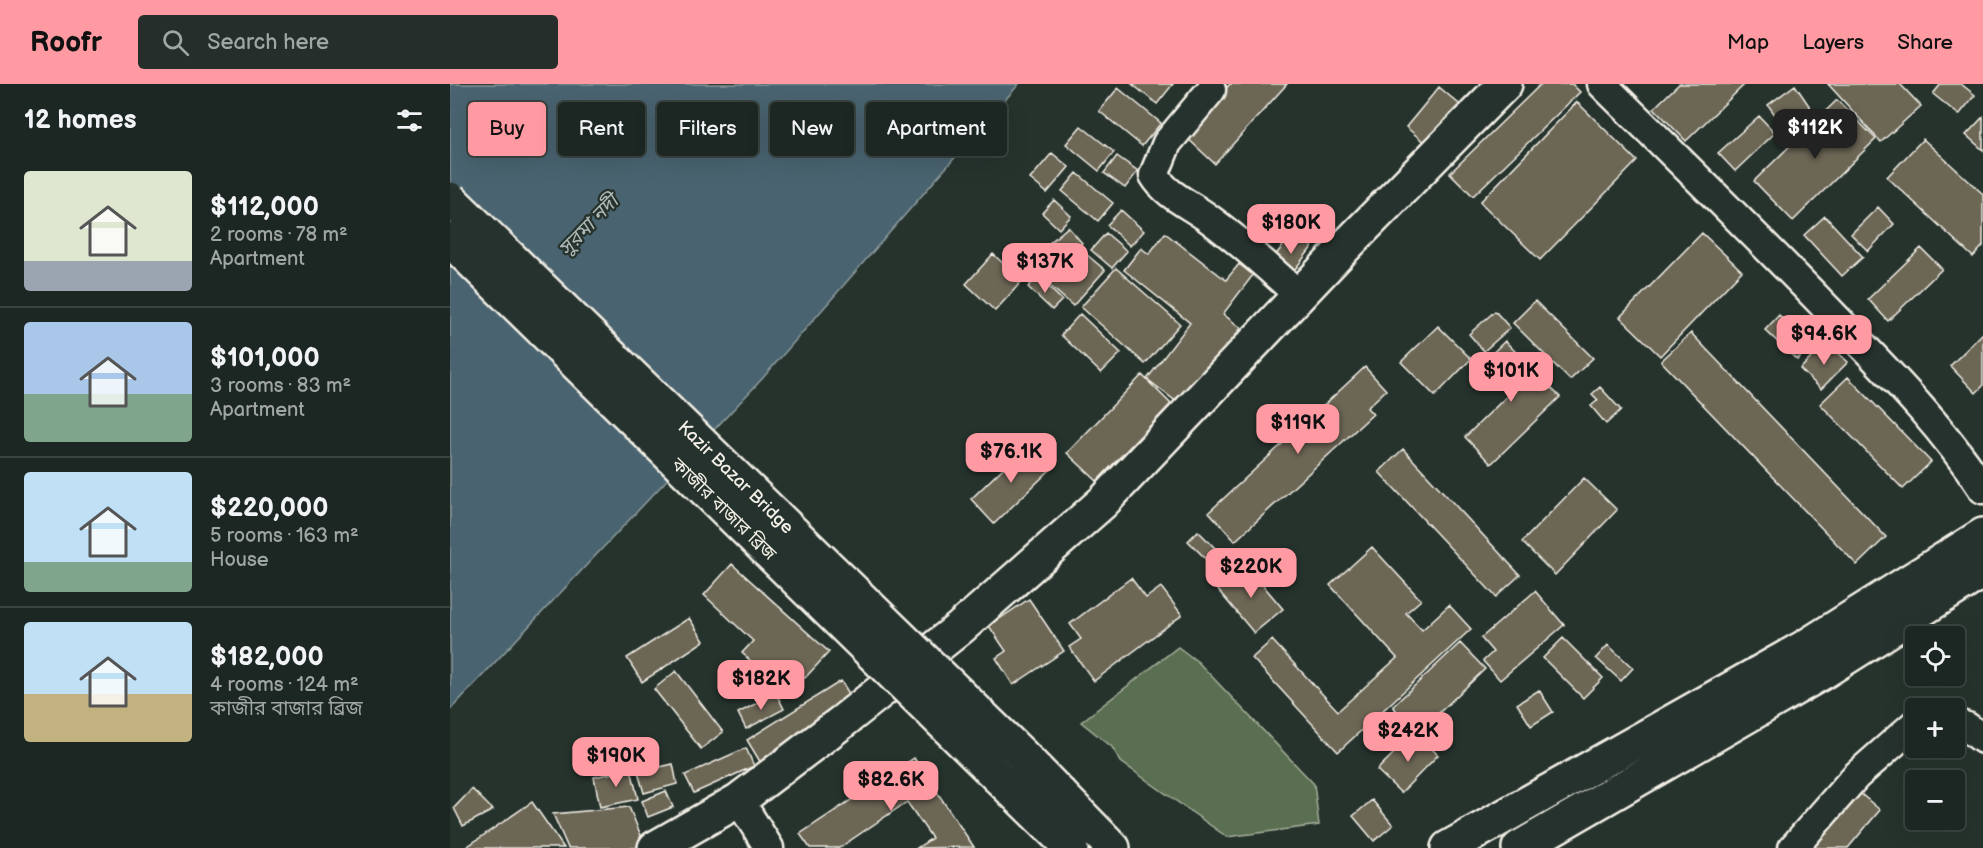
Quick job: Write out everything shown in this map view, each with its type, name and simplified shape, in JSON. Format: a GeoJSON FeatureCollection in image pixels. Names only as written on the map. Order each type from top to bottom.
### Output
{"type":"FeatureCollection","features":[{"type":"Feature","properties":{"kind":"main road"},"geometry":{"type":"LineString","coordinates":[[655,848],[739,800],[842,722],[960,628],[1103,502],[1299,295],[1505,84]]}},
{"type":"Feature","properties":{"kind":"main road","name":"Kazir Bazar Bridge"},"geometry":{"type":"LineString","coordinates":[[450,199],[1022,755],[1113,848]]}},
{"type":"Feature","properties":{"kind":"main road","name":"কাজীর বাজার ব্রিজ"},"geometry":{"type":"LineString","coordinates":[[450,240],[1071,848]]}},
{"type":"Feature","properties":{"kind":"main road"},"geometry":{"type":"LineString","coordinates":[[1448,848],[1805,647],[1983,535]]}},
{"type":"Feature","properties":{"kind":"main road"},"geometry":{"type":"LineString","coordinates":[[1519,848],[1823,672],[1983,571]]}},
{"type":"Feature","properties":{"kind":"street"},"geometry":{"type":"LineString","coordinates":[[1602,84],[1802,283],[1917,402],[1962,457],[1983,489]]}},
{"type":"Feature","properties":{"kind":"street"},"geometry":{"type":"LineString","coordinates":[[1211,90],[1167,143],[1154,175],[1161,186],[1247,248],[1299,295]]}},
{"type":"Feature","properties":{"kind":"street"},"geometry":{"type":"LineString","coordinates":[[1965,726],[1983,740]]}},
{"type":"Feature","properties":{"kind":"street"},"geometry":{"type":"LineString","coordinates":[[1793,848],[1856,776],[1905,733]]}},
{"type":"Feature","properties":{"kind":"street"},"geometry":{"type":"LineString","coordinates":[[739,800],[769,848]]}},
{"type":"Feature","properties":{"kind":"green space"},"geometry":{"type":"Polygon","coordinates":[[[1178,647],[1198,662],[1314,784],[1319,825],[1227,837],[1121,762],[1112,747],[1081,722],[1178,647]]]}},
{"type":"Feature","properties":{"kind":"water","name":"সুরমা নদী"},"geometry":{"type":"Polygon","coordinates":[[[450,84],[1019,84],[1003,102],[866,102],[866,156],[956,156],[761,380],[450,710],[450,84]]]}},
{"type":"Feature","properties":{"kind":"building"},"geometry":{"type":"Polygon","coordinates":[[[1132,84],[1173,84],[1157,104],[1132,84]]]}},
{"type":"Feature","properties":{"kind":"building"},"geometry":{"type":"Polygon","coordinates":[[[1230,84],[1287,84],[1215,164],[1184,135],[1230,84]]]}},
{"type":"Feature","properties":{"kind":"building"},"geometry":{"type":"Polygon","coordinates":[[[1541,84],[1572,84],[1580,92],[1473,196],[1450,173],[1541,84]]]}},
{"type":"Feature","properties":{"kind":"building"},"geometry":{"type":"Polygon","coordinates":[[[1679,84],[1745,84],[1686,141],[1654,108],[1679,84]]]}},
{"type":"Feature","properties":{"kind":"building"},"geometry":{"type":"Polygon","coordinates":[[[1828,84],[1900,84],[1921,106],[1881,142],[1828,84]]]}},
{"type":"Feature","properties":{"kind":"building"},"geometry":{"type":"Polygon","coordinates":[[[1941,84],[1961,84],[1975,95],[1959,115],[1933,94],[1941,84]]]}},
{"type":"Feature","properties":{"kind":"building"},"geometry":{"type":"Polygon","coordinates":[[[1795,85],[1810,107],[1783,126],[1768,105],[1795,85]]]}},
{"type":"Feature","properties":{"kind":"building"},"geometry":{"type":"Polygon","coordinates":[[[1439,87],[1465,109],[1432,149],[1406,127],[1439,87]]]}},
{"type":"Feature","properties":{"kind":"building"},"geometry":{"type":"Polygon","coordinates":[[[1118,88],[1161,123],[1142,146],[1099,111],[1118,88]]]}},
{"type":"Feature","properties":{"kind":"building"},"geometry":{"type":"Polygon","coordinates":[[[1837,100],[1876,139],[1793,221],[1754,181],[1837,100]]]}},
{"type":"Feature","properties":{"kind":"building"},"geometry":{"type":"Polygon","coordinates":[[[1577,102],[1637,161],[1540,260],[1480,202],[1577,102]]]}},
{"type":"Feature","properties":{"kind":"building"},"geometry":{"type":"Polygon","coordinates":[[[1759,116],[1775,133],[1735,171],[1718,153],[1759,116]]]}},
{"type":"Feature","properties":{"kind":"building"},"geometry":{"type":"Polygon","coordinates":[[[1983,117],[1983,150],[1966,135],[1983,117]]]}},
{"type":"Feature","properties":{"kind":"building"},"geometry":{"type":"Polygon","coordinates":[[[1081,126],[1114,152],[1099,171],[1066,144],[1081,126]]]}},
{"type":"Feature","properties":{"kind":"building"},"geometry":{"type":"Polygon","coordinates":[[[1923,139],[1983,194],[1983,246],[1973,257],[1887,177],[1923,139]]]}},
{"type":"Feature","properties":{"kind":"building"},"geometry":{"type":"Polygon","coordinates":[[[1052,153],[1069,167],[1047,193],[1030,179],[1052,153]]]}},
{"type":"Feature","properties":{"kind":"building"},"geometry":{"type":"Polygon","coordinates":[[[1117,156],[1138,171],[1125,188],[1104,173],[1117,156]]]}},
{"type":"Feature","properties":{"kind":"building"},"geometry":{"type":"Polygon","coordinates":[[[1077,173],[1113,203],[1098,221],[1062,191],[1077,173]]]}},
{"type":"Feature","properties":{"kind":"building"},"geometry":{"type":"Polygon","coordinates":[[[1054,200],[1071,216],[1059,229],[1042,213],[1054,200]]]}},
{"type":"Feature","properties":{"kind":"building"},"geometry":{"type":"Polygon","coordinates":[[[1878,207],[1894,224],[1868,251],[1851,234],[1878,207]]]}},
{"type":"Feature","properties":{"kind":"building"},"geometry":{"type":"Polygon","coordinates":[[[1121,210],[1144,231],[1130,246],[1107,225],[1121,210]]]}},
{"type":"Feature","properties":{"kind":"building"},"geometry":{"type":"Polygon","coordinates":[[[1825,216],[1863,257],[1842,276],[1804,235],[1825,216]]]}},
{"type":"Feature","properties":{"kind":"building"},"geometry":{"type":"Polygon","coordinates":[[[1068,227],[1082,243],[1054,266],[1041,250],[1068,227]]]}},
{"type":"Feature","properties":{"kind":"building"},"geometry":{"type":"Polygon","coordinates":[[[1294,232],[1312,247],[1289,277],[1270,262],[1294,232]]]}},
{"type":"Feature","properties":{"kind":"building"},"geometry":{"type":"Polygon","coordinates":[[[1106,233],[1127,251],[1112,268],[1091,250],[1106,233]]]}},
{"type":"Feature","properties":{"kind":"building"},"geometry":{"type":"Polygon","coordinates":[[[1165,233],[1226,280],[1239,264],[1253,275],[1223,314],[1241,328],[1182,406],[1147,379],[1190,323],[1124,270],[1141,248],[1149,254],[1165,233]]]}},
{"type":"Feature","properties":{"kind":"building"},"geometry":{"type":"Polygon","coordinates":[[[1702,233],[1742,271],[1660,356],[1620,317],[1702,233]]]}},
{"type":"Feature","properties":{"kind":"building"},"geometry":{"type":"Polygon","coordinates":[[[1921,248],[1942,269],[1888,321],[1868,299],[1921,248]]]}},
{"type":"Feature","properties":{"kind":"building"},"geometry":{"type":"Polygon","coordinates":[[[1080,249],[1105,270],[1073,306],[1049,285],[1080,249]]]}},
{"type":"Feature","properties":{"kind":"building"},"geometry":{"type":"Polygon","coordinates":[[[993,254],[1022,281],[995,311],[966,284],[993,254]]]}},
{"type":"Feature","properties":{"kind":"building"},"geometry":{"type":"Polygon","coordinates":[[[1116,268],[1180,324],[1145,364],[1081,307],[1116,268]]]}},
{"type":"Feature","properties":{"kind":"building"},"geometry":{"type":"Polygon","coordinates":[[[1038,277],[1062,300],[1052,310],[1028,287],[1038,277]]]}},
{"type":"Feature","properties":{"kind":"building"},"geometry":{"type":"Polygon","coordinates":[[[1535,301],[1593,358],[1570,380],[1513,323],[1535,301]]]}},
{"type":"Feature","properties":{"kind":"building"},"geometry":{"type":"Polygon","coordinates":[[[1495,311],[1510,328],[1484,351],[1469,334],[1495,311]]]}},
{"type":"Feature","properties":{"kind":"building"},"geometry":{"type":"Polygon","coordinates":[[[1080,314],[1121,353],[1101,373],[1061,335],[1080,314]]]}},
{"type":"Feature","properties":{"kind":"building"},"geometry":{"type":"Polygon","coordinates":[[[1779,315],[1811,346],[1797,360],[1765,330],[1779,315]]]}},
{"type":"Feature","properties":{"kind":"building"},"geometry":{"type":"Polygon","coordinates":[[[1438,326],[1471,359],[1435,396],[1401,362],[1438,326]]]}},
{"type":"Feature","properties":{"kind":"building"},"geometry":{"type":"Polygon","coordinates":[[[1691,333],[1886,537],[1857,565],[1661,361],[1691,333]]]}},
{"type":"Feature","properties":{"kind":"building"},"geometry":{"type":"Polygon","coordinates":[[[1983,333],[1983,386],[1976,393],[1950,366],[1983,333]]]}},
{"type":"Feature","properties":{"kind":"building"},"geometry":{"type":"Polygon","coordinates":[[[1505,341],[1560,397],[1491,464],[1465,437],[1508,395],[1479,366],[1505,341]]]}},
{"type":"Feature","properties":{"kind":"building"},"geometry":{"type":"Polygon","coordinates":[[[1827,342],[1848,362],[1821,389],[1800,369],[1827,342]]]}},
{"type":"Feature","properties":{"kind":"building"},"geometry":{"type":"Polygon","coordinates":[[[1365,367],[1386,390],[1367,408],[1373,414],[1235,541],[1209,512],[1365,367]]]}},
{"type":"Feature","properties":{"kind":"building"},"geometry":{"type":"Polygon","coordinates":[[[1142,375],[1171,404],[1097,481],[1067,453],[1142,375]]]}},
{"type":"Feature","properties":{"kind":"building"},"geometry":{"type":"Polygon","coordinates":[[[1848,377],[1931,462],[1903,489],[1820,404],[1848,377]]]}},
{"type":"Feature","properties":{"kind":"building"},"geometry":{"type":"Polygon","coordinates":[[[1600,387],[1621,410],[1606,424],[1591,406],[1598,400],[1592,394],[1600,387]]]}},
{"type":"Feature","properties":{"kind":"building"},"geometry":{"type":"Polygon","coordinates":[[[1028,444],[1052,468],[994,524],[971,499],[1028,444]]]}},
{"type":"Feature","properties":{"kind":"building"},"geometry":{"type":"Polygon","coordinates":[[[1403,449],[1520,575],[1496,597],[1379,472],[1403,449]]]}},
{"type":"Feature","properties":{"kind":"building"},"geometry":{"type":"Polygon","coordinates":[[[1584,478],[1617,510],[1555,575],[1522,542],[1584,478]]]}},
{"type":"Feature","properties":{"kind":"building"},"geometry":{"type":"Polygon","coordinates":[[[1198,531],[1217,550],[1207,560],[1188,541],[1198,531]]]}},
{"type":"Feature","properties":{"kind":"building"},"geometry":{"type":"Polygon","coordinates":[[[1372,547],[1421,600],[1406,613],[1422,630],[1449,605],[1471,629],[1338,752],[1252,658],[1272,640],[1338,711],[1397,658],[1330,585],[1372,547]]]}},
{"type":"Feature","properties":{"kind":"building"},"geometry":{"type":"Polygon","coordinates":[[[732,564],[829,652],[805,678],[797,670],[781,689],[742,653],[753,641],[704,595],[732,564]]]}},
{"type":"Feature","properties":{"kind":"building"},"geometry":{"type":"Polygon","coordinates":[[[1247,566],[1283,609],[1254,633],[1218,590],[1247,566]]]}},
{"type":"Feature","properties":{"kind":"building"},"geometry":{"type":"Polygon","coordinates":[[[1131,578],[1146,598],[1161,587],[1182,615],[1094,681],[1069,647],[1081,639],[1070,624],[1131,578]]]}},
{"type":"Feature","properties":{"kind":"building"},"geometry":{"type":"Polygon","coordinates":[[[1535,591],[1564,625],[1500,680],[1483,661],[1493,652],[1481,638],[1535,591]]]}},
{"type":"Feature","properties":{"kind":"building"},"geometry":{"type":"Polygon","coordinates":[[[1029,599],[1064,651],[1013,685],[996,658],[1006,651],[989,626],[1029,599]]]}},
{"type":"Feature","properties":{"kind":"building"},"geometry":{"type":"Polygon","coordinates":[[[689,618],[704,641],[642,682],[627,658],[689,618]]]}},
{"type":"Feature","properties":{"kind":"building"},"geometry":{"type":"Polygon","coordinates":[[[1563,638],[1603,678],[1583,698],[1543,658],[1563,638]]]}},
{"type":"Feature","properties":{"kind":"building"},"geometry":{"type":"Polygon","coordinates":[[[1460,643],[1485,669],[1418,733],[1411,726],[1401,736],[1386,720],[1396,710],[1393,706],[1460,643]]]}},
{"type":"Feature","properties":{"kind":"building"},"geometry":{"type":"Polygon","coordinates":[[[1608,645],[1633,668],[1621,681],[1596,658],[1608,645]]]}},
{"type":"Feature","properties":{"kind":"building"},"geometry":{"type":"Polygon","coordinates":[[[676,671],[723,732],[701,749],[654,689],[676,671]]]}},
{"type":"Feature","properties":{"kind":"building"},"geometry":{"type":"Polygon","coordinates":[[[841,681],[857,706],[762,765],[747,740],[841,681]]]}},
{"type":"Feature","properties":{"kind":"building"},"geometry":{"type":"Polygon","coordinates":[[[1539,690],[1553,712],[1531,726],[1517,704],[1539,690]]]}},
{"type":"Feature","properties":{"kind":"building"},"geometry":{"type":"Polygon","coordinates":[[[776,693],[784,709],[746,729],[738,713],[776,693]]]}},
{"type":"Feature","properties":{"kind":"building"},"geometry":{"type":"Polygon","coordinates":[[[1415,732],[1438,755],[1401,793],[1377,770],[1415,732]]]}},
{"type":"Feature","properties":{"kind":"building"},"geometry":{"type":"Polygon","coordinates":[[[746,748],[754,766],[694,793],[685,775],[746,748]]]}},
{"type":"Feature","properties":{"kind":"building"},"geometry":{"type":"Polygon","coordinates":[[[914,758],[974,847],[917,848],[932,838],[907,802],[839,848],[810,848],[800,834],[914,758]]]}},
{"type":"Feature","properties":{"kind":"building"},"geometry":{"type":"Polygon","coordinates":[[[673,764],[677,784],[644,793],[638,772],[673,764]]]}},
{"type":"Feature","properties":{"kind":"building"},"geometry":{"type":"Polygon","coordinates":[[[631,769],[638,799],[600,807],[594,777],[631,769]]]}},
{"type":"Feature","properties":{"kind":"building"},"geometry":{"type":"Polygon","coordinates":[[[1854,788],[1880,810],[1848,848],[1804,848],[1854,788]]]}},
{"type":"Feature","properties":{"kind":"building"},"geometry":{"type":"Polygon","coordinates":[[[472,789],[493,810],[463,826],[454,808],[472,789]]]}},
{"type":"Feature","properties":{"kind":"building"},"geometry":{"type":"Polygon","coordinates":[[[666,791],[673,807],[648,817],[642,801],[666,791]]]}},
{"type":"Feature","properties":{"kind":"building"},"geometry":{"type":"Polygon","coordinates":[[[1372,800],[1393,825],[1374,841],[1353,816],[1372,800]]]}},
{"type":"Feature","properties":{"kind":"building"},"geometry":{"type":"Polygon","coordinates":[[[532,802],[564,848],[465,848],[532,802]]]}},
{"type":"Feature","properties":{"kind":"building"},"geometry":{"type":"Polygon","coordinates":[[[629,807],[645,845],[637,848],[568,848],[553,814],[629,807]]]}}]}
